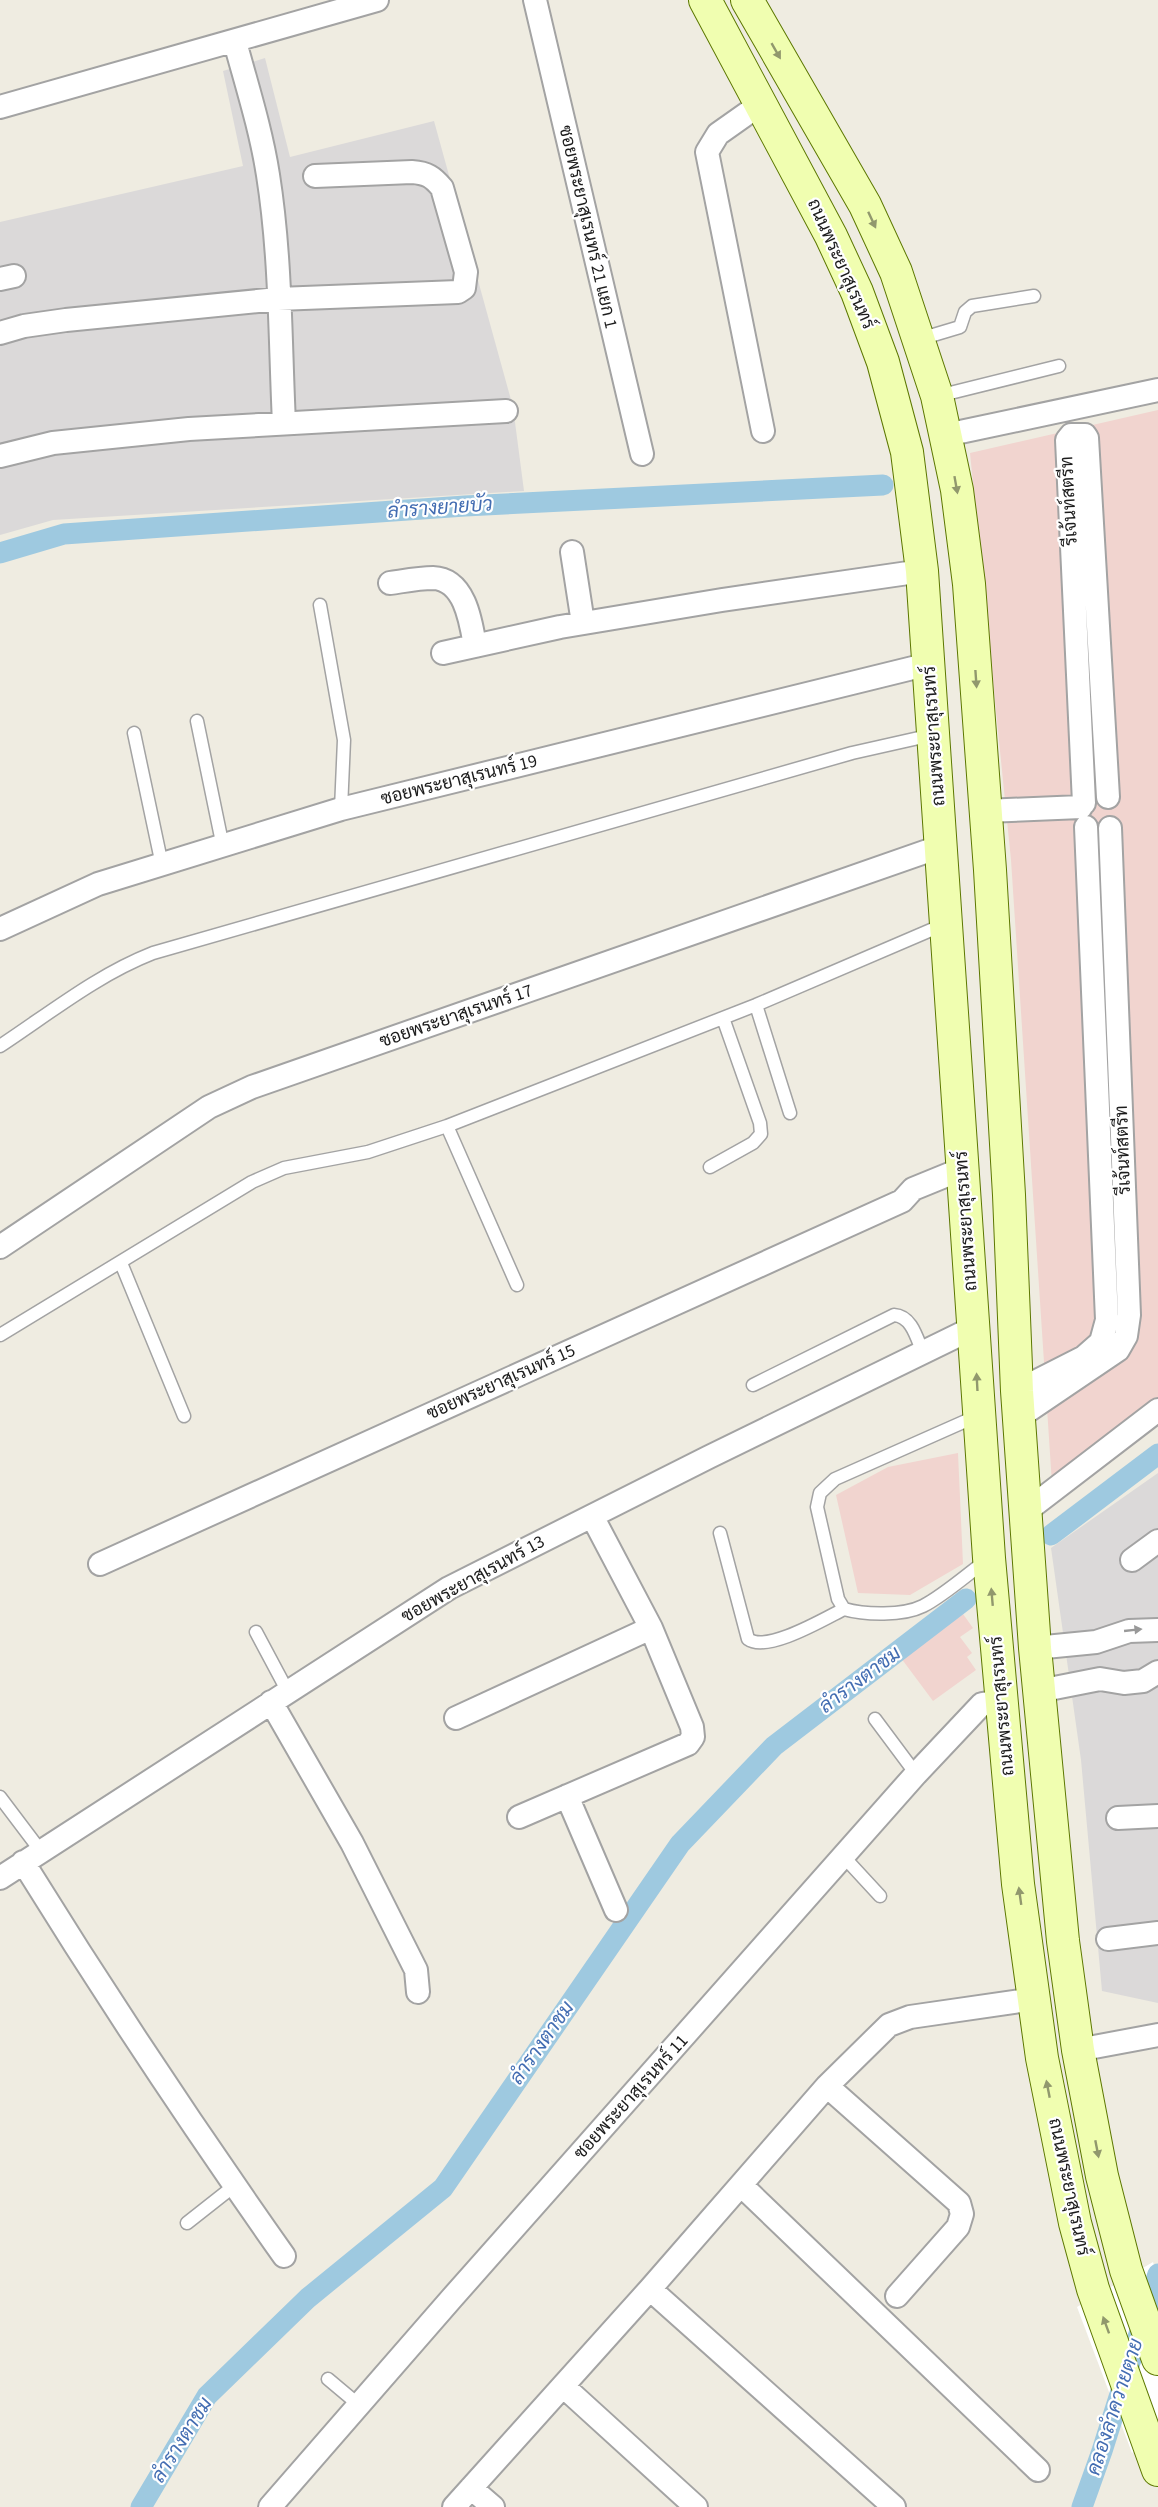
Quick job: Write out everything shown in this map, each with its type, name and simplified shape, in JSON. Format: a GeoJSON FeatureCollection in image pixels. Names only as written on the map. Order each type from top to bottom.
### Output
{"type":"FeatureCollection","features":[{"type":"Feature","properties":{"kind":"street"},"geometry":{"type":"LineString","coordinates":[[0,107],[377,0]]}},
{"type":"Feature","properties":{"kind":"street","name":"ซอยพระยาสุเรนทร์ 21 แยก 1"},"geometry":{"type":"LineString","coordinates":[[535,0],[642,454]]}},
{"type":"Feature","properties":{"kind":"street","name":"ถนนพระยาสุเรนทร์"},"geometry":{"type":"LineString","coordinates":[[705,0],[762,103],[831,236],[857,292],[883,362],[907,452],[922,571],[978,1416],[1018,1884],[1042,2058],[1075,2223],[1093,2289],[1158,2470]]}},
{"type":"Feature","properties":{"kind":"street","name":"ถนนพระยาสุเรนทร์"},"geometry":{"type":"LineString","coordinates":[[747,0],[865,205],[896,272],[937,396],[957,489],[969,584],[986,818],[1004,1101],[1025,1512],[1035,1647],[1063,1941],[1078,2050],[1102,2176],[1126,2270],[1158,2359]]}},
{"type":"Feature","properties":{"kind":"street"},"geometry":{"type":"LineString","coordinates":[[235,42],[260,130],[268,177],[278,299],[284,423]]}},
{"type":"Feature","properties":{"kind":"street"},"geometry":{"type":"LineString","coordinates":[[762,103],[718,134],[707,152],[708,168],[763,431]]}},
{"type":"Feature","properties":{"kind":"street"},"geometry":{"type":"LineString","coordinates":[[0,333],[43,322],[278,299],[458,292],[464,288],[466,272],[442,188],[435,179],[426,173],[412,172],[315,176]]}},
{"type":"Feature","properties":{"kind":"street"},"geometry":{"type":"LineString","coordinates":[[946,435],[1158,390]]}},
{"type":"Feature","properties":{"kind":"street"},"geometry":{"type":"LineString","coordinates":[[0,456],[53,443],[189,429],[506,411]]}},
{"type":"Feature","properties":{"kind":"street","name":"รีเจ้นท์สตรีท"},"geometry":{"type":"LineString","coordinates":[[1076,434],[1085,435],[1087,438],[1108,797],[1116,806],[1117,812],[1110,828],[1129,1315],[1126,1336],[1118,1350],[1018,1404],[1084,1357],[1101,1342],[1107,1320],[1067,440],[1071,435],[1076,434]]}},
{"type":"Feature","properties":{"kind":"street"},"geometry":{"type":"LineString","coordinates":[[572,552],[583,623]]}},
{"type":"Feature","properties":{"kind":"street"},"geometry":{"type":"LineString","coordinates":[[443,653],[583,623],[922,571]]}},
{"type":"Feature","properties":{"kind":"street"},"geometry":{"type":"LineString","coordinates":[[390,583],[435,578],[449,583],[460,595],[469,613],[475,646]]}},
{"type":"Feature","properties":{"kind":"street","name":"ซอยพระยาสุเรนทร์ 19"},"geometry":{"type":"LineString","coordinates":[[0,929],[98,884],[341,809],[929,664]]}},
{"type":"Feature","properties":{"kind":"street"},"geometry":{"type":"LineString","coordinates":[[1083,815],[1092,796],[1108,797]]}},
{"type":"Feature","properties":{"kind":"street"},"geometry":{"type":"LineString","coordinates":[[986,818],[1083,815],[1101,832],[1110,828]]}},
{"type":"Feature","properties":{"kind":"street","name":"ซอยพระยาสุเรนทร์ 17"},"geometry":{"type":"LineString","coordinates":[[0,1247],[209,1107],[252,1087],[942,846]]}},
{"type":"Feature","properties":{"kind":"street"},"geometry":{"type":"LineString","coordinates":[[958,1104],[1004,1101]]}},
{"type":"Feature","properties":{"kind":"street","name":"ซอยพระยาสุเรนทร์ 15"},"geometry":{"type":"LineString","coordinates":[[100,1564],[902,1201],[920,1201],[963,1178]]}},
{"type":"Feature","properties":{"kind":"street","name":"ซอยพระยาสุเรนทร์ 13"},"geometry":{"type":"LineString","coordinates":[[0,1878],[450,1588],[973,1328]]}},
{"type":"Feature","properties":{"kind":"street"},"geometry":{"type":"LineString","coordinates":[[1025,1512],[1158,1410]]}},
{"type":"Feature","properties":{"kind":"street"},"geometry":{"type":"LineString","coordinates":[[519,1817],[688,1744],[693,1737],[692,1727],[651,1628],[592,1516]]}},
{"type":"Feature","properties":{"kind":"street"},"geometry":{"type":"LineString","coordinates":[[1132,1560],[1158,1541]]}},
{"type":"Feature","properties":{"kind":"street"},"geometry":{"type":"LineString","coordinates":[[456,1718],[651,1628]]}},
{"type":"Feature","properties":{"kind":"street"},"geometry":{"type":"LineString","coordinates":[[1035,1647],[1096,1642],[1119,1632],[1158,1630]]}},
{"type":"Feature","properties":{"kind":"street"},"geometry":{"type":"LineString","coordinates":[[1096,1642],[1100,1679]]}},
{"type":"Feature","properties":{"kind":"street"},"geometry":{"type":"LineString","coordinates":[[1039,1691],[1100,1679],[1124,1683],[1143,1681],[1158,1672]]}},
{"type":"Feature","properties":{"kind":"street"},"geometry":{"type":"LineString","coordinates":[[279,1697],[416,1970],[418,1992]]}},
{"type":"Feature","properties":{"kind":"street","name":"ซอยพระยาสุเรนทร์ 11"},"geometry":{"type":"LineString","coordinates":[[270,2507],[916,1774],[982,1704],[1001,1701]]}},
{"type":"Feature","properties":{"kind":"street"},"geometry":{"type":"LineString","coordinates":[[567,1796],[616,1910]]}},
{"type":"Feature","properties":{"kind":"street"},"geometry":{"type":"LineString","coordinates":[[1118,1818],[1158,1815]]}},
{"type":"Feature","properties":{"kind":"street"},"geometry":{"type":"LineString","coordinates":[[31,1856],[101,1988],[234,2186],[284,2256]]}},
{"type":"Feature","properties":{"kind":"street"},"geometry":{"type":"LineString","coordinates":[[1108,1939],[1158,1933]]}},
{"type":"Feature","properties":{"kind":"street"},"geometry":{"type":"LineString","coordinates":[[454,2507],[650,2289],[827,2086],[889,2025],[910,2017],[1034,1999]]}},
{"type":"Feature","properties":{"kind":"street"},"geometry":{"type":"LineString","coordinates":[[1078,2050],[1158,2035]]}},
{"type":"Feature","properties":{"kind":"street"},"geometry":{"type":"LineString","coordinates":[[827,2086],[959,2203],[962,2214],[958,2227],[897,2296]]}},
{"type":"Feature","properties":{"kind":"street"},"geometry":{"type":"LineString","coordinates":[[741,2185],[1038,2470]]}},
{"type":"Feature","properties":{"kind":"street"},"geometry":{"type":"LineString","coordinates":[[650,2289],[894,2507]]}},
{"type":"Feature","properties":{"kind":"street"},"geometry":{"type":"LineString","coordinates":[[563,2386],[696,2507]]}},
{"type":"Feature","properties":{"kind":"street"},"geometry":{"type":"LineString","coordinates":[[471,2488],[493,2507]]}},
{"type":"Feature","properties":{"kind":"lane"},"geometry":{"type":"LineString","coordinates":[[919,340],[960,327],[965,312],[972,306],[1034,296]]}},
{"type":"Feature","properties":{"kind":"lane"},"geometry":{"type":"LineString","coordinates":[[937,396],[1059,366]]}},
{"type":"Feature","properties":{"kind":"lane"},"geometry":{"type":"LineString","coordinates":[[320,605],[344,740],[341,809]]}},
{"type":"Feature","properties":{"kind":"lane"},"geometry":{"type":"LineString","coordinates":[[197,721],[223,846]]}},
{"type":"Feature","properties":{"kind":"lane"},"geometry":{"type":"LineString","coordinates":[[134,733],[162,865]]}},
{"type":"Feature","properties":{"kind":"lane"},"geometry":{"type":"LineString","coordinates":[[0,1046],[107,974],[153,953],[852,753],[933,735]]}},
{"type":"Feature","properties":{"kind":"lane"},"geometry":{"type":"LineString","coordinates":[[0,1335],[252,1182],[284,1168],[368,1152],[447,1126],[756,1005],[946,923]]}},
{"type":"Feature","properties":{"kind":"lane"},"geometry":{"type":"LineString","coordinates":[[756,1005],[790,1113]]}},
{"type":"Feature","properties":{"kind":"lane"},"geometry":{"type":"LineString","coordinates":[[710,1167],[753,1143],[761,1134],[760,1123],[723,1018]]}},
{"type":"Feature","properties":{"kind":"lane"},"geometry":{"type":"LineString","coordinates":[[447,1126],[517,1285]]}},
{"type":"Feature","properties":{"kind":"lane"},"geometry":{"type":"LineString","coordinates":[[121,1263],[184,1416]]}},
{"type":"Feature","properties":{"kind":"lane"},"geometry":{"type":"LineString","coordinates":[[753,1385],[894,1315],[901,1315],[909,1323],[923,1353]]}},
{"type":"Feature","properties":{"kind":"lane"},"geometry":{"type":"LineString","coordinates":[[844,1609],[838,1599],[818,1519],[817,1507],[820,1493],[835,1479],[978,1416]]}},
{"type":"Feature","properties":{"kind":"lane"},"geometry":{"type":"LineString","coordinates":[[720,1533],[748,1639],[754,1643],[768,1642],[790,1635],[844,1609],[859,1613],[879,1613],[908,1611],[923,1606],[989,1558]]}},
{"type":"Feature","properties":{"kind":"lane"},"geometry":{"type":"LineString","coordinates":[[256,1632],[279,1697]]}},
{"type":"Feature","properties":{"kind":"lane"},"geometry":{"type":"LineString","coordinates":[[875,1719],[916,1774]]}},
{"type":"Feature","properties":{"kind":"lane"},"geometry":{"type":"LineString","coordinates":[[0,1797],[31,1856]]}},
{"type":"Feature","properties":{"kind":"lane"},"geometry":{"type":"LineString","coordinates":[[844,1857],[880,1896]]}},
{"type":"Feature","properties":{"kind":"lane"},"geometry":{"type":"LineString","coordinates":[[187,2223],[234,2186]]}},
{"type":"Feature","properties":{"kind":"lane"},"geometry":{"type":"LineString","coordinates":[[328,2379],[359,2404]]}},
{"type":"Feature","properties":{"kind":"shaded area"},"geometry":{"type":"Polygon","coordinates":[[[265,58],[290,157],[434,121],[513,407],[524,491],[53,520],[0,535],[0,222],[243,166],[223,71],[265,58]]]}},
{"type":"Feature","properties":{"kind":"shaded area"},"geometry":{"type":"Polygon","coordinates":[[[1158,410],[1158,1404],[1052,1484],[1011,860],[970,453],[1158,410]]]}},
{"type":"Feature","properties":{"kind":"shaded area"},"geometry":{"type":"Polygon","coordinates":[[[958,1453],[963,1564],[910,1595],[858,1593],[836,1495],[888,1467],[958,1453]]]}},
{"type":"Feature","properties":{"kind":"shaded area"},"geometry":{"type":"Polygon","coordinates":[[[1158,1473],[1158,2003],[1102,1991],[1081,1760],[1051,1548],[1158,1473]]]}},
{"type":"Feature","properties":{"kind":"shaded area"},"geometry":{"type":"Polygon","coordinates":[[[963,1614],[973,1628],[960,1637],[972,1653],[967,1657],[976,1670],[933,1701],[901,1658],[963,1614]]]}},
{"type":"Feature","properties":{"kind":"pier"},"geometry":{"type":"Polygon","coordinates":[[[1153,2262],[1158,2277],[1158,2439],[1132,2453],[1077,2307],[1153,2262]]]}},
{"type":"Feature","properties":{"kind":"waterway","name":"ลำรางยายบัว"},"geometry":{"type":"LineString","coordinates":[[0,553],[64,534],[465,506],[883,485]]}},
{"type":"Feature","properties":{"kind":"waterway","name":"ลำรางตาชม"},"geometry":{"type":"LineString","coordinates":[[1051,1535],[1158,1454]]}},
{"type":"Feature","properties":{"kind":"waterway","name":"ลำรางตาชม"},"geometry":{"type":"LineString","coordinates":[[141,2507],[207,2396],[308,2298],[443,2188],[680,1844],[774,1746],[966,1599]]}},
{"type":"Feature","properties":{"kind":"waterway","name":"คลองลำควายตาย"},"geometry":{"type":"LineString","coordinates":[[1082,2507],[1158,2274]]}}]}
